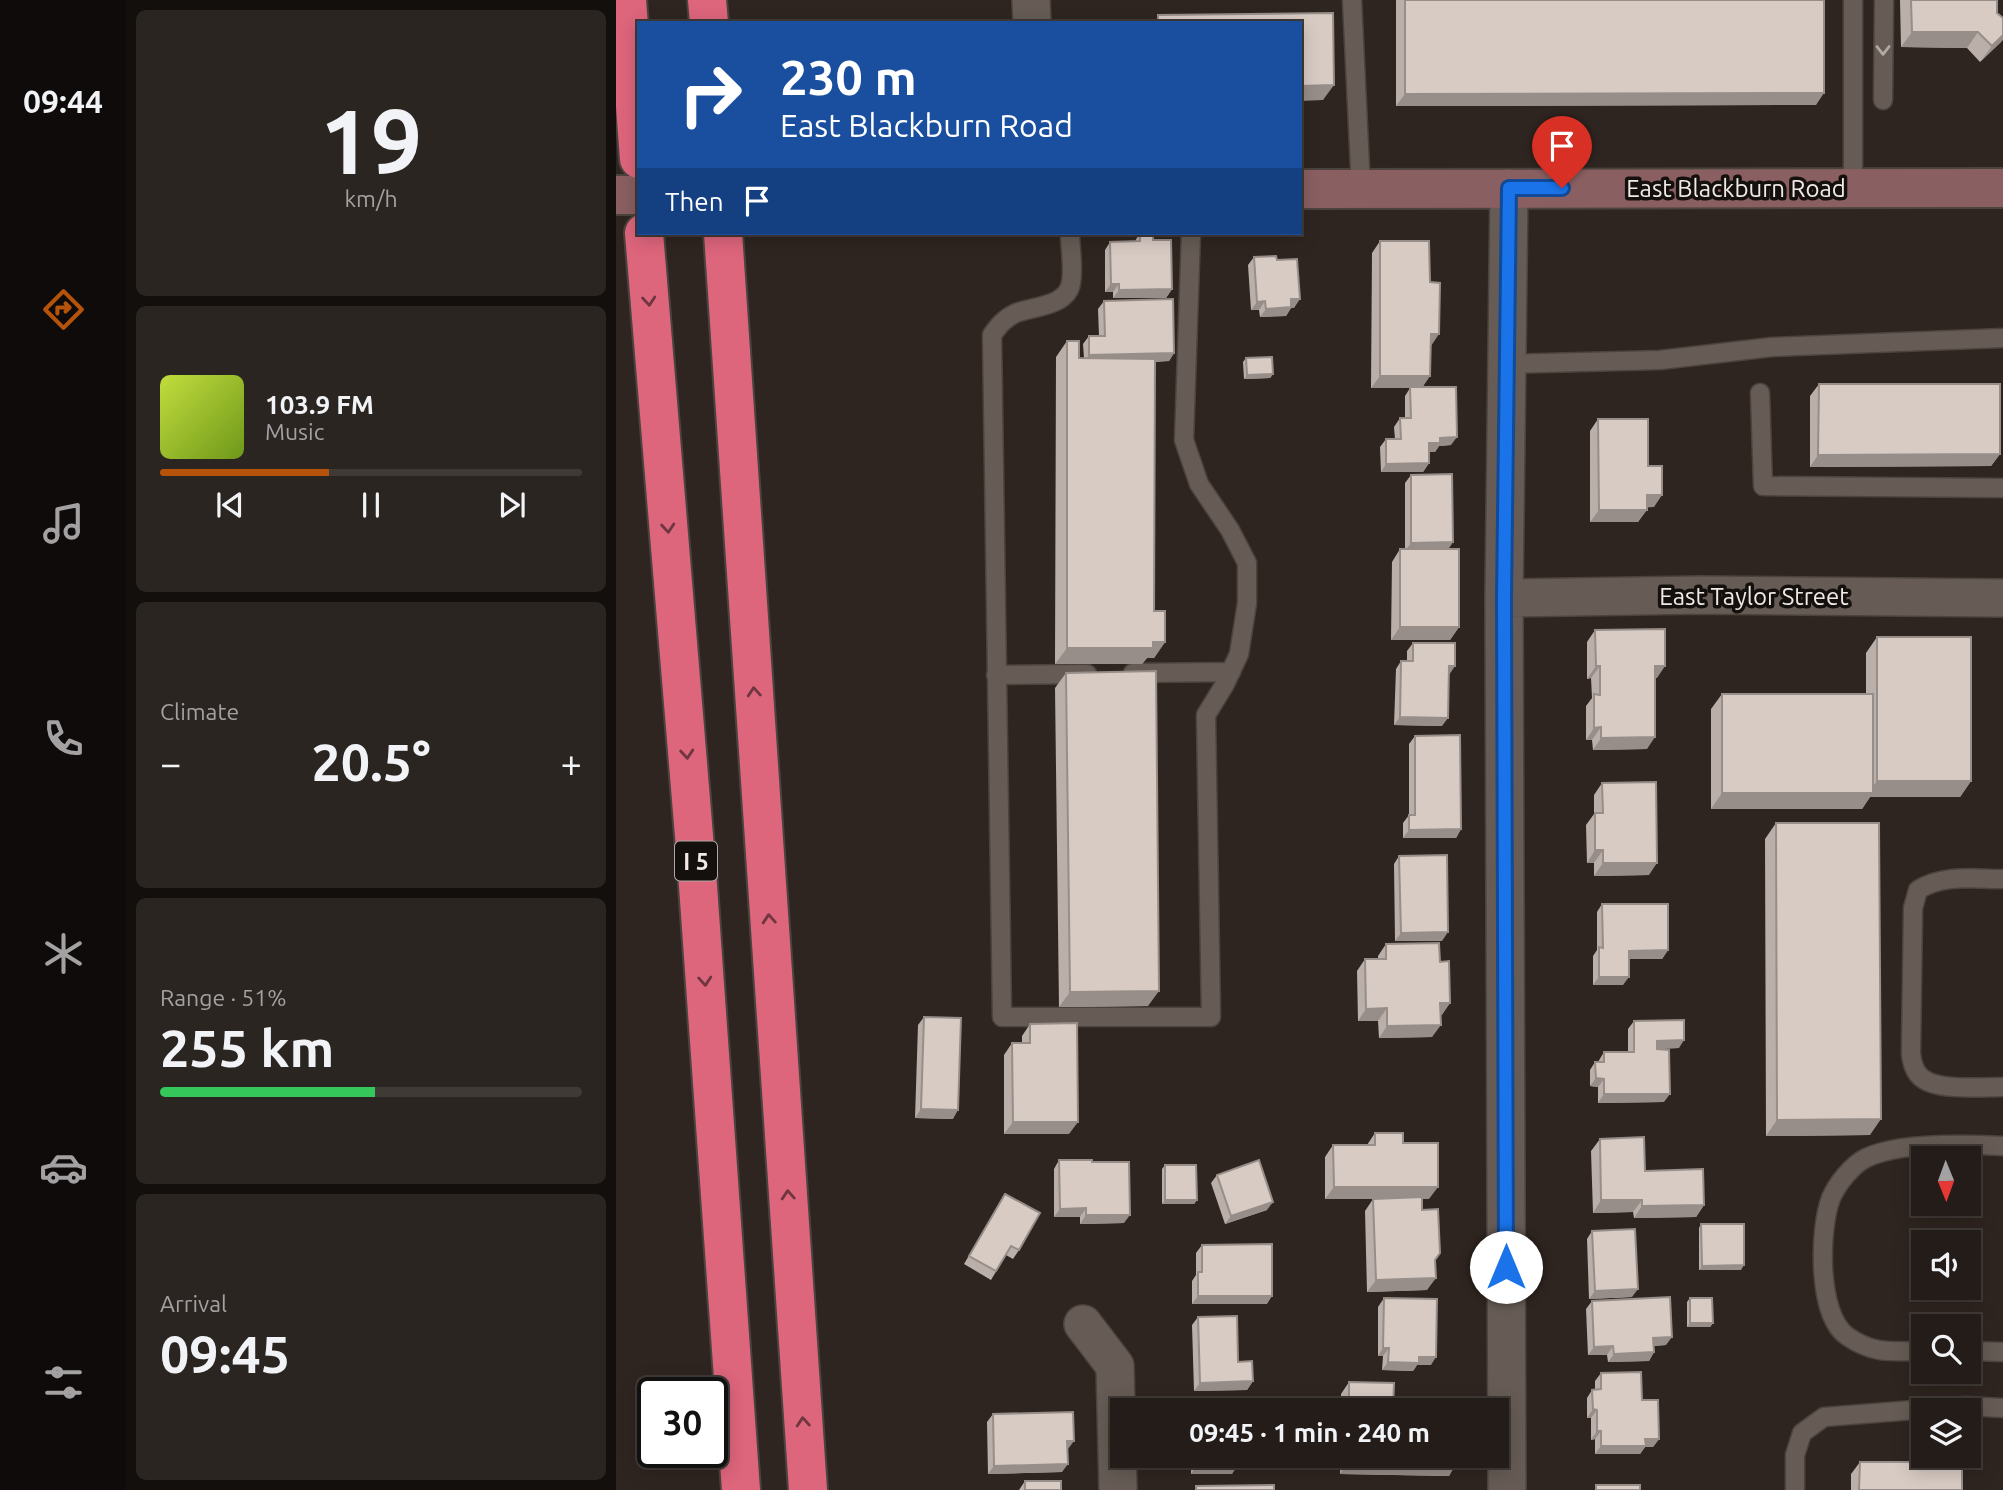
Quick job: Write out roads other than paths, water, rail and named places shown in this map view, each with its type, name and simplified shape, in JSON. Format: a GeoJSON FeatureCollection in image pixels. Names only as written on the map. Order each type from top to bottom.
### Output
{"type":"FeatureCollection","features":[{"type":"Feature","properties":{"kind":"highway"},"geometry":{"type":"LineString","coordinates":[[627,0],[637,132]]}},
{"type":"Feature","properties":{"kind":"highway"},"geometry":{"type":"LineString","coordinates":[[707,0],[709,21]]}},
{"type":"Feature","properties":{"kind":"highway","name":"I 5"},"geometry":{"type":"LineString","coordinates":[[644,235],[697,872],[741,1490]]}},
{"type":"Feature","properties":{"kind":"highway"},"geometry":{"type":"LineString","coordinates":[[723,235],[808,1490]]}},
{"type":"Feature","properties":{"kind":"street"},"geometry":{"type":"LineString","coordinates":[[1031,0],[1032,21]]}},
{"type":"Feature","properties":{"kind":"street"},"geometry":{"type":"LineString","coordinates":[[1507,1490],[1504,598],[1509,188]]}},
{"type":"Feature","properties":{"kind":"street","name":"East Blackburn Road"},"geometry":{"type":"LineString","coordinates":[[1302,189],[2003,188]]}},
{"type":"Feature","properties":{"kind":"street"},"geometry":{"type":"LineString","coordinates":[[616,195],[637,195]]}},
{"type":"Feature","properties":{"kind":"street","name":"East Taylor Street"},"geometry":{"type":"LineString","coordinates":[[1504,598],[1700,595],[2003,598]]}},
{"type":"Feature","properties":{"kind":"street"},"geometry":{"type":"LineString","coordinates":[[1083,1324],[1115,1366],[1118,1490]]}},
{"type":"Feature","properties":{"kind":"lane"},"geometry":{"type":"LineString","coordinates":[[1352,0],[1361,189]]}},
{"type":"Feature","properties":{"kind":"lane"},"geometry":{"type":"LineString","coordinates":[[1853,0],[1853,188]]}},
{"type":"Feature","properties":{"kind":"lane"},"geometry":{"type":"LineString","coordinates":[[1883,100],[1884,0]]}},
{"type":"Feature","properties":{"kind":"lane"},"geometry":{"type":"LineString","coordinates":[[1070,235],[1072,281],[1069,292],[1061,299],[1015,314],[1001,323],[992,335],[1002,1017],[1211,1017],[1206,715],[1231,672],[1238,654],[1247,603],[1247,563],[1230,530],[1199,484],[1184,440],[1191,235]]}},
{"type":"Feature","properties":{"kind":"lane"},"geometry":{"type":"LineString","coordinates":[[1507,365],[1660,360],[1772,347],[2003,338]]}},
{"type":"Feature","properties":{"kind":"lane"},"geometry":{"type":"LineString","coordinates":[[1760,393],[1763,486],[2003,488]]}},
{"type":"Feature","properties":{"kind":"lane"},"geometry":{"type":"LineString","coordinates":[[996,675],[1231,672]]}},
{"type":"Feature","properties":{"kind":"lane"},"geometry":{"type":"LineString","coordinates":[[2003,879],[1946,879],[1927,884],[1918,890],[1913,908],[1911,1054],[1919,1077],[1931,1084],[2003,1087]]}},
{"type":"Feature","properties":{"kind":"lane"},"geometry":{"type":"LineString","coordinates":[[1911,1351],[1874,1350],[1844,1334],[1829,1309],[1823,1265],[1824,1233],[1831,1198],[1845,1177],[1863,1159],[1889,1150],[1940,1146],[2003,1146]]}},
{"type":"Feature","properties":{"kind":"lane"},"geometry":{"type":"LineString","coordinates":[[1981,1351],[2003,1352]]}},
{"type":"Feature","properties":{"kind":"lane"},"geometry":{"type":"LineString","coordinates":[[1795,1490],[1795,1455],[1802,1433],[1824,1417],[1965,1406],[2003,1408]]}}]}
